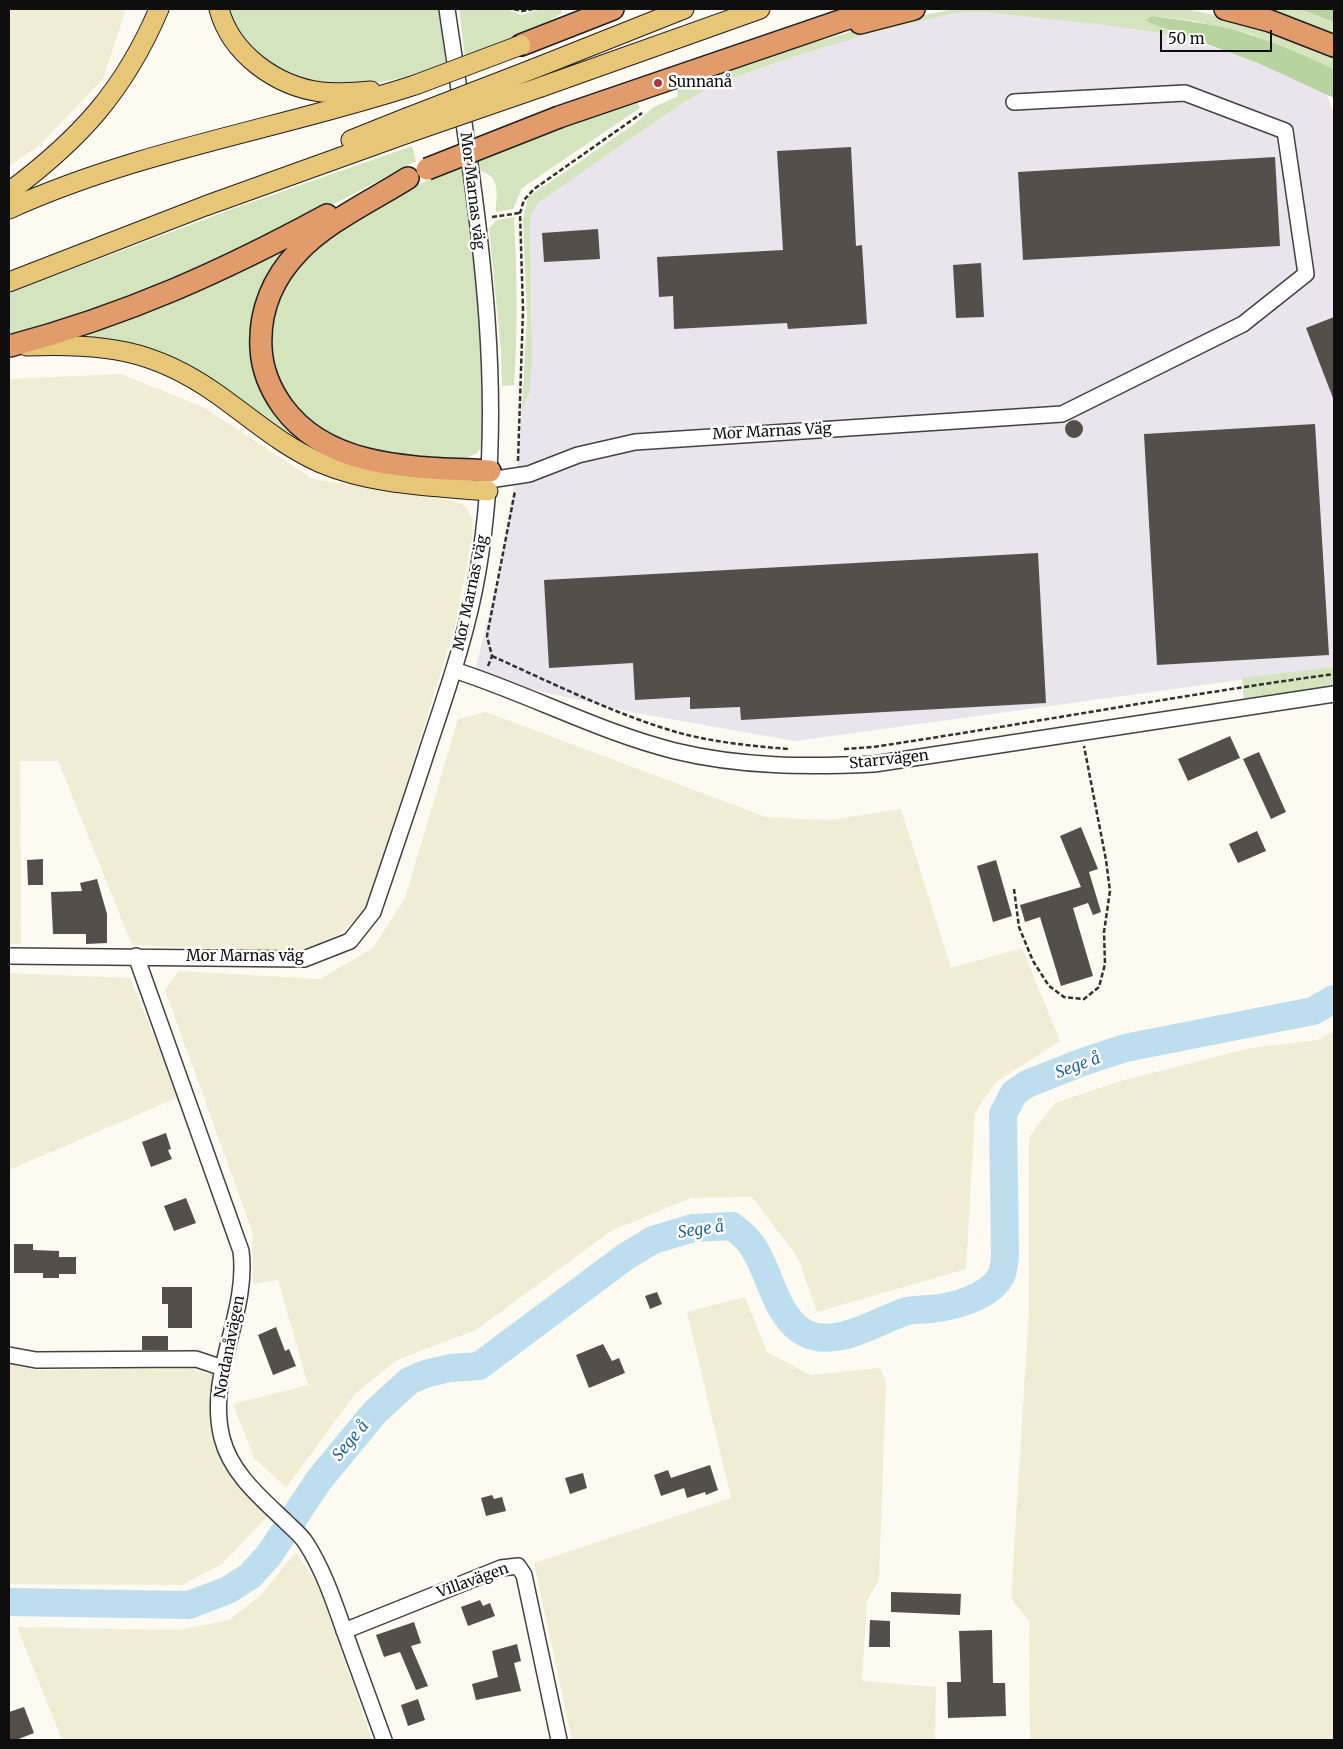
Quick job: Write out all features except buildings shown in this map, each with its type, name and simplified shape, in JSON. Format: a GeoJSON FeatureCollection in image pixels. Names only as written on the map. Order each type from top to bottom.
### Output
{"type":"FeatureCollection","features":[{"type":"Feature","properties":{"kind":"highway"},"geometry":{"type":"LineString","coordinates":[[522,45],[613,9]]}},
{"type":"Feature","properties":{"kind":"highway"},"geometry":{"type":"LineString","coordinates":[[9,346],[104,318],[176,290],[273,243],[354,200],[559,117],[875,9]]}},
{"type":"Feature","properties":{"kind":"highway"},"geometry":{"type":"LineString","coordinates":[[717,62],[914,9]]}},
{"type":"Feature","properties":{"kind":"highway"},"geometry":{"type":"LineString","coordinates":[[1225,9],[1270,21],[1334,46]]}},
{"type":"Feature","properties":{"kind":"highway"},"geometry":{"type":"LineString","coordinates":[[418,174],[324,231],[290,260],[279,275],[266,302],[261,329],[263,366],[272,390],[286,410],[305,430],[329,445],[364,458],[489,481]]}},
{"type":"Feature","properties":{"kind":"main road"},"geometry":{"type":"LineString","coordinates":[[9,192],[65,146],[111,97],[141,51],[160,9]]}},
{"type":"Feature","properties":{"kind":"main road"},"geometry":{"type":"LineString","coordinates":[[219,9],[229,32],[239,48],[251,60],[284,82],[321,92],[345,93],[415,85]]}},
{"type":"Feature","properties":{"kind":"main road"},"geometry":{"type":"LineString","coordinates":[[9,282],[407,126],[533,69],[684,9]]}},
{"type":"Feature","properties":{"kind":"main road"},"geometry":{"type":"LineString","coordinates":[[9,268],[407,126],[541,87],[760,9]]}},
{"type":"Feature","properties":{"kind":"main road"},"geometry":{"type":"LineString","coordinates":[[9,209],[81,179],[149,157],[359,103],[415,85],[522,45]]}},
{"type":"Feature","properties":{"kind":"main road"},"geometry":{"type":"LineString","coordinates":[[9,346],[100,346],[138,354],[183,372],[218,394],[289,446],[336,469],[390,481],[489,481]]}},
{"type":"Feature","properties":{"kind":"street","name":"Mor Marnas väg"},"geometry":{"type":"LineString","coordinates":[[9,956],[304,959],[350,942],[373,912],[454,670],[478,573],[489,481],[491,377],[486,300],[447,9]]}},
{"type":"Feature","properties":{"kind":"street","name":"Mor Marnas Väg"},"geometry":{"type":"LineString","coordinates":[[489,481],[517,477],[599,449],[634,442],[1062,414],[1243,324],[1306,274],[1285,131],[1185,93],[1014,102]]}},
{"type":"Feature","properties":{"kind":"street","name":"Starrvägen"},"geometry":{"type":"LineString","coordinates":[[454,670],[484,680],[587,722],[675,751],[751,764],[797,767],[874,764],[1334,694]]}},
{"type":"Feature","properties":{"kind":"street","name":"Nordanåvägen"},"geometry":{"type":"LineString","coordinates":[[136,956],[241,1251],[243,1268],[241,1297],[223,1368],[218,1407],[222,1438],[233,1464],[248,1485],[305,1541],[324,1574],[384,1740]]}},
{"type":"Feature","properties":{"kind":"street"},"geometry":{"type":"LineString","coordinates":[[9,1355],[36,1360],[196,1359],[223,1368]]}},
{"type":"Feature","properties":{"kind":"street","name":"Villavägen"},"geometry":{"type":"LineString","coordinates":[[344,1631],[502,1568],[518,1566],[524,1576],[559,1740]]}},
{"type":"Feature","properties":{"kind":"path"},"geometry":{"type":"LineString","coordinates":[[514,9],[522,11],[533,9]]}},
{"type":"Feature","properties":{"kind":"path"},"geometry":{"type":"LineString","coordinates":[[484,680],[492,656],[487,636],[517,477],[523,310],[520,213],[524,200],[534,189],[642,113]]}},
{"type":"Feature","properties":{"kind":"path"},"geometry":{"type":"LineString","coordinates":[[476,219],[520,213]]}},
{"type":"Feature","properties":{"kind":"path"},"geometry":{"type":"LineString","coordinates":[[492,656],[605,707],[676,732],[749,746],[793,749]]}},
{"type":"Feature","properties":{"kind":"path"},"geometry":{"type":"LineString","coordinates":[[837,749],[873,748],[1100,712],[1256,684],[1334,674]]}},
{"type":"Feature","properties":{"kind":"path"},"geometry":{"type":"LineString","coordinates":[[1014,888],[1019,927],[1033,961],[1049,986],[1064,997],[1084,998],[1099,987],[1105,964],[1104,932],[1110,891],[1106,860],[1081,732]]}},
{"type":"Feature","properties":{"kind":"shaded area"},"geometry":{"type":"Polygon","coordinates":[[[9,9],[126,9],[103,79],[40,145],[9,166],[9,9]]]}},
{"type":"Feature","properties":{"kind":"shaded area"},"geometry":{"type":"Polygon","coordinates":[[[985,12],[1037,16],[1160,33],[1210,46],[1258,63],[1326,93],[1334,114],[1334,667],[795,741],[636,713],[482,678],[476,667],[499,575],[519,454],[522,409],[529,394],[532,310],[530,218],[538,203],[681,104],[716,84],[787,59],[875,32],[955,13],[985,12]]]}},
{"type":"Feature","properties":{"kind":"shaded area"},"geometry":{"type":"Polygon","coordinates":[[[121,374],[203,407],[313,479],[450,500],[466,506],[472,518],[473,533],[455,626],[367,912],[336,936],[296,952],[132,945],[58,761],[20,761],[21,944],[9,944],[9,379],[121,374]]]}},
{"type":"Feature","properties":{"kind":"shaded area"},"geometry":{"type":"Polygon","coordinates":[[[486,712],[766,817],[830,820],[901,809],[951,968],[1022,948],[1060,1041],[996,1082],[975,1113],[966,1269],[817,1312],[798,1258],[752,1197],[691,1198],[611,1231],[476,1330],[397,1360],[355,1394],[286,1488],[254,1458],[233,1404],[308,1385],[278,1280],[253,1284],[252,1231],[165,990],[179,971],[320,979],[373,948],[405,898],[458,719],[486,712]]]}},
{"type":"Feature","properties":{"kind":"shaded area"},"geometry":{"type":"Polygon","coordinates":[[[9,973],[130,978],[179,1097],[9,1170],[9,973]]]}},
{"type":"Feature","properties":{"kind":"shaded area"},"geometry":{"type":"Polygon","coordinates":[[[1334,1031],[1334,1740],[1030,1740],[1029,1621],[1011,1598],[1029,1309],[1029,1137],[1055,1103],[1117,1082],[1250,1048],[1318,1040],[1334,1031]]]}},
{"type":"Feature","properties":{"kind":"shaded area"},"geometry":{"type":"Polygon","coordinates":[[[745,1297],[767,1352],[810,1375],[880,1368],[886,1383],[879,1581],[867,1600],[862,1681],[936,1687],[935,1740],[572,1740],[534,1563],[731,1498],[687,1312],[745,1297]]]}},
{"type":"Feature","properties":{"kind":"shaded area"},"geometry":{"type":"Polygon","coordinates":[[[9,1364],[38,1370],[192,1369],[213,1375],[217,1450],[233,1480],[267,1517],[222,1564],[182,1585],[9,1584],[9,1364]]]}},
{"type":"Feature","properties":{"kind":"shaded area"},"geometry":{"type":"Polygon","coordinates":[[[296,1552],[319,1587],[372,1740],[62,1740],[17,1627],[179,1630],[229,1620],[260,1596],[296,1552]]]}},
{"type":"Feature","properties":{"kind":"green space"},"geometry":{"type":"Polygon","coordinates":[[[228,9],[438,9],[446,64],[397,79],[345,86],[320,84],[296,78],[273,67],[253,50],[238,33],[228,9]]]}},
{"type":"Feature","properties":{"kind":"green space"},"geometry":{"type":"Polygon","coordinates":[[[459,9],[507,9],[521,15],[542,9],[560,9],[562,13],[532,31],[465,57],[459,9]]]}},
{"type":"Feature","properties":{"kind":"green space"},"geometry":{"type":"Polygon","coordinates":[[[955,9],[1185,9],[1242,23],[1334,56],[1334,69],[1251,34],[1194,21],[1152,16],[1150,23],[1210,46],[1160,33],[985,12],[955,13],[875,32],[787,59],[716,84],[681,104],[538,203],[530,218],[532,363],[529,394],[522,409],[527,317],[523,220],[528,197],[633,125],[654,107],[678,96],[677,90],[814,42],[884,24],[955,9]]]}},
{"type":"Feature","properties":{"kind":"green space"},"geometry":{"type":"Polygon","coordinates":[[[1252,9],[1334,9],[1334,38],[1252,9]]]}},
{"type":"Feature","properties":{"kind":"green space"},"geometry":{"type":"Polygon","coordinates":[[[1300,9],[1334,9],[1334,22],[1332,21],[1300,9]]]}},
{"type":"Feature","properties":{"kind":"green space"},"geometry":{"type":"Polygon","coordinates":[[[1152,16],[1202,23],[1239,31],[1334,69],[1334,98],[1258,63],[1150,23],[1147,19],[1152,16]]]}},
{"type":"Feature","properties":{"kind":"green space"},"geometry":{"type":"Polygon","coordinates":[[[638,103],[640,108],[522,188],[513,209],[496,212],[497,192],[494,181],[486,173],[479,171],[478,160],[582,117],[597,116],[638,103]]]}},
{"type":"Feature","properties":{"kind":"green space"},"geometry":{"type":"Polygon","coordinates":[[[412,146],[416,161],[267,239],[167,287],[9,339],[9,293],[235,208],[412,146]]]}},
{"type":"Feature","properties":{"kind":"green space"},"geometry":{"type":"Polygon","coordinates":[[[461,165],[479,306],[482,377],[481,448],[477,453],[461,461],[383,456],[332,440],[290,405],[270,363],[271,311],[304,255],[369,211],[406,190],[461,165]]]}},
{"type":"Feature","properties":{"kind":"green space"},"geometry":{"type":"Polygon","coordinates":[[[514,217],[517,301],[514,385],[502,386],[501,351],[489,228],[497,220],[514,217]]]}},
{"type":"Feature","properties":{"kind":"green space"},"geometry":{"type":"Polygon","coordinates":[[[296,240],[252,336],[321,456],[247,408],[76,337],[296,240]]]}},
{"type":"Feature","properties":{"kind":"green space"},"geometry":{"type":"Polygon","coordinates":[[[1334,667],[1334,685],[1244,700],[1242,678],[1334,667]]]}},
{"type":"Feature","properties":{"kind":"waterway","name":"Sege å"},"geometry":{"type":"LineString","coordinates":[[9,1602],[189,1605],[228,1590],[250,1576],[269,1555],[319,1480],[375,1412],[409,1381],[425,1374],[450,1368],[479,1366],[625,1257],[653,1240],[693,1228],[732,1226],[751,1244],[778,1301],[791,1322],[800,1330],[812,1336],[825,1338],[839,1337],[867,1328],[907,1311],[940,1308],[970,1300],[989,1290],[1001,1276],[1003,1269],[1005,1257],[1003,1114],[1014,1093],[1027,1084],[1125,1048],[1313,1011],[1334,999]]}},
{"type":"Feature","properties":{"kind":"place","name":"Sunnanå"},"geometry":{"type":"Point","coordinates":[658,83]}}]}
